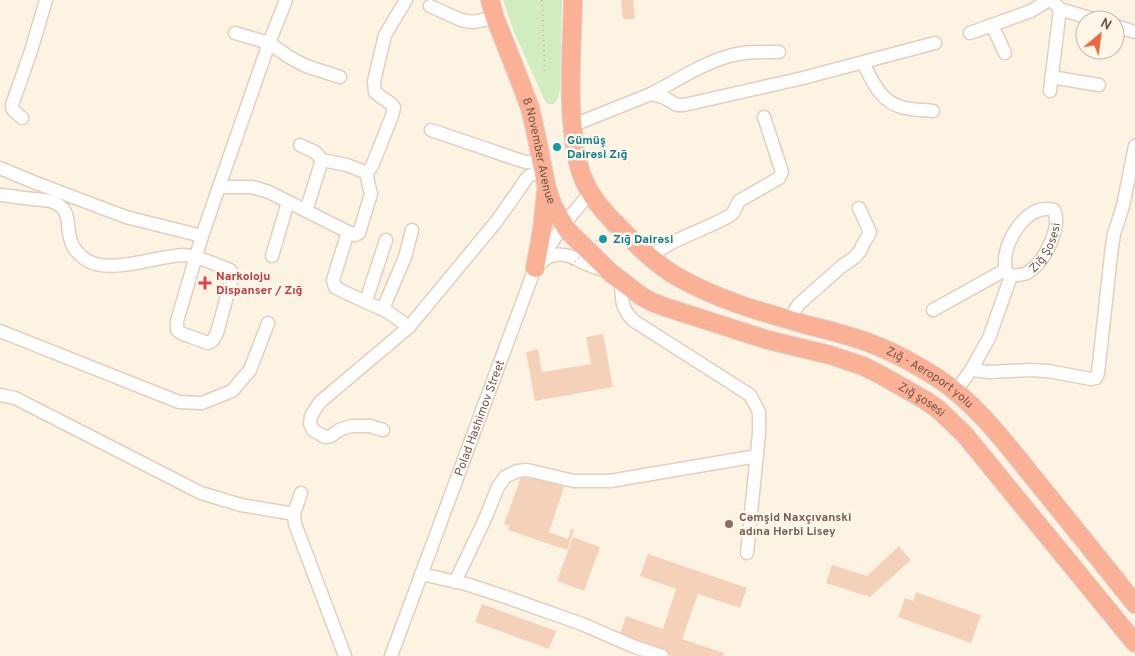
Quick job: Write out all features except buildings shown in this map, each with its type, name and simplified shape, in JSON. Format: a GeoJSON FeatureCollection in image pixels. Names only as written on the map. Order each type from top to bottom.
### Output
{"type":"FeatureCollection","features":[{"type":"Feature","properties":{"kind":"highway","name":"8 November Avenue"},"geometry":{"type":"LineString","coordinates":[[490,0],[495,18],[530,108],[546,189],[553,206],[567,230],[616,277]]}},
{"type":"Feature","properties":{"kind":"highway"},"geometry":{"type":"LineString","coordinates":[[573,0],[570,98],[578,164],[590,193],[613,222],[650,257]]}},
{"type":"Feature","properties":{"kind":"highway"},"geometry":{"type":"LineString","coordinates":[[535,268],[542,230],[546,189]]}},
{"type":"Feature","properties":{"kind":"highway","name":"Zığ - Aeroport yolu"},"geometry":{"type":"LineString","coordinates":[[650,257],[674,275],[702,289],[791,320],[871,343],[937,378],[955,392],[1000,436],[1135,604]]}},
{"type":"Feature","properties":{"kind":"highway","name":"Zığ şosesi"},"geometry":{"type":"LineString","coordinates":[[616,277],[641,296],[665,307],[759,338],[830,355],[863,366],[902,386],[938,409],[965,435],[1135,643]]}},
{"type":"Feature","properties":{"kind":"street"},"geometry":{"type":"LineString","coordinates":[[22,118],[13,110],[12,106],[46,0]]}},
{"type":"Feature","properties":{"kind":"street"},"geometry":{"type":"LineString","coordinates":[[0,195],[51,201],[60,206],[67,214],[71,242],[79,254],[89,262],[104,266],[185,255],[195,258],[230,270],[233,274],[217,333],[213,340],[208,343],[183,334],[177,330],[177,320],[195,258],[202,236],[269,43],[286,0]]}},
{"type":"Feature","properties":{"kind":"street"},"geometry":{"type":"LineString","coordinates":[[219,187],[252,187],[269,192],[348,232],[355,235],[359,233],[371,194],[367,173],[375,158],[394,107],[375,92],[374,81],[385,35],[406,0]]}},
{"type":"Feature","properties":{"kind":"street"},"geometry":{"type":"LineString","coordinates":[[1050,90],[1053,3]]}},
{"type":"Feature","properties":{"kind":"street"},"geometry":{"type":"LineString","coordinates":[[970,33],[1053,3],[1075,12]]}},
{"type":"Feature","properties":{"kind":"street"},"geometry":{"type":"LineString","coordinates":[[430,6],[461,20],[472,22],[495,18]]}},
{"type":"Feature","properties":{"kind":"street"},"geometry":{"type":"LineString","coordinates":[[992,25],[1005,52]]}},
{"type":"Feature","properties":{"kind":"street"},"geometry":{"type":"LineString","coordinates":[[235,33],[269,43],[306,66],[340,77]]}},
{"type":"Feature","properties":{"kind":"street"},"geometry":{"type":"LineString","coordinates":[[651,94],[663,97],[677,105],[684,105],[803,78],[935,44]]}},
{"type":"Feature","properties":{"kind":"street"},"geometry":{"type":"LineString","coordinates":[[572,126],[651,94],[727,56],[779,52]]}},
{"type":"Feature","properties":{"kind":"street"},"geometry":{"type":"LineString","coordinates":[[863,63],[879,91],[889,102],[902,107],[933,111]]}},
{"type":"Feature","properties":{"kind":"street"},"geometry":{"type":"LineString","coordinates":[[1051,77],[1099,85]]}},
{"type":"Feature","properties":{"kind":"street"},"geometry":{"type":"LineString","coordinates":[[650,257],[673,242],[729,216],[739,201],[779,178],[782,172],[764,117]]}},
{"type":"Feature","properties":{"kind":"street"},"geometry":{"type":"LineString","coordinates":[[431,130],[543,167]]}},
{"type":"Feature","properties":{"kind":"street"},"geometry":{"type":"LineString","coordinates":[[300,145],[315,152],[322,160],[347,165],[367,173]]}},
{"type":"Feature","properties":{"kind":"street"},"geometry":{"type":"LineString","coordinates":[[971,370],[988,372],[1048,371],[1092,379],[1096,378],[1114,234],[1123,206],[1135,146]]}},
{"type":"Feature","properties":{"kind":"street"},"geometry":{"type":"LineString","coordinates":[[306,211],[322,160]]}},
{"type":"Feature","properties":{"kind":"street"},"geometry":{"type":"LineString","coordinates":[[382,430],[370,426],[351,426],[325,437],[313,430],[310,424],[311,416],[320,402],[409,327],[496,222],[526,179],[543,167]]}},
{"type":"Feature","properties":{"kind":"street"},"geometry":{"type":"LineString","coordinates":[[0,168],[126,217],[202,236]]}},
{"type":"Feature","properties":{"kind":"street","name":"Polad Hashimov Street"},"geometry":{"type":"LineString","coordinates":[[390,656],[535,268],[564,224],[590,193]]}},
{"type":"Feature","properties":{"kind":"street"},"geometry":{"type":"LineString","coordinates":[[272,256],[288,202]]}},
{"type":"Feature","properties":{"kind":"street"},"geometry":{"type":"LineString","coordinates":[[791,320],[799,304],[855,257],[860,250],[870,232],[859,208]]}},
{"type":"Feature","properties":{"kind":"street","name":"Zığ Şosesi"},"geometry":{"type":"LineString","coordinates":[[955,392],[971,370],[988,338],[1008,273],[1005,258],[1015,232],[1027,216],[1048,208],[1054,210],[1056,215],[1054,234],[1046,252],[1036,265],[1026,273],[1008,273]]}},
{"type":"Feature","properties":{"kind":"street"},"geometry":{"type":"LineString","coordinates":[[383,309],[404,257],[412,230]]}},
{"type":"Feature","properties":{"kind":"street"},"geometry":{"type":"LineString","coordinates":[[348,232],[333,280],[335,287],[383,309],[409,327]]}},
{"type":"Feature","properties":{"kind":"street"},"geometry":{"type":"LineString","coordinates":[[366,301],[386,240]]}},
{"type":"Feature","properties":{"kind":"street"},"geometry":{"type":"LineString","coordinates":[[535,268],[548,256],[565,254],[616,277],[625,311],[634,321],[750,395],[759,412],[759,433],[747,553]]}},
{"type":"Feature","properties":{"kind":"street"},"geometry":{"type":"LineString","coordinates":[[933,310],[1008,273]]}},
{"type":"Feature","properties":{"kind":"street"},"geometry":{"type":"LineString","coordinates":[[0,331],[179,402],[202,403],[232,391],[250,370],[268,323]]}},
{"type":"Feature","properties":{"kind":"street"},"geometry":{"type":"LineString","coordinates":[[0,395],[15,398],[201,493],[241,505],[294,514]]}},
{"type":"Feature","properties":{"kind":"street"},"geometry":{"type":"LineString","coordinates":[[455,582],[498,487],[505,477],[517,471],[527,470],[574,481],[610,480],[757,456]]}},
{"type":"Feature","properties":{"kind":"street"},"geometry":{"type":"LineString","coordinates":[[301,493],[294,514],[294,524],[345,656]]}},
{"type":"Feature","properties":{"kind":"street"},"geometry":{"type":"LineString","coordinates":[[421,574],[466,584],[503,596],[582,624],[634,647],[662,656]]}},
{"type":"Feature","properties":{"kind":"path"},"geometry":{"type":"LineString","coordinates":[[542,0],[545,75]]}},
{"type":"Feature","properties":{"kind":"path"},"geometry":{"type":"LineString","coordinates":[[572,265],[624,216]]}},
{"type":"Feature","properties":{"kind":"green space"},"geometry":{"type":"Polygon","coordinates":[[[503,0],[562,0],[560,90],[554,104],[548,104],[545,101],[514,32],[503,0]]]}},
{"type":"Feature","properties":{"kind":"place","name":"Gümüş Dairəsi Zığ"},"geometry":{"type":"Point","coordinates":[557,147]}},
{"type":"Feature","properties":{"kind":"place","name":"Zığ Dairəsi"},"geometry":{"type":"Point","coordinates":[603,239]}},
{"type":"Feature","properties":{"kind":"place","name":"Narkoloju Dispanser / Zığ"},"geometry":{"type":"Point","coordinates":[205,283]}},
{"type":"Feature","properties":{"kind":"place","name":"Cəmşid Naxçıvanski adına Hərbi Lisey"},"geometry":{"type":"Point","coordinates":[729,524]}}]}
